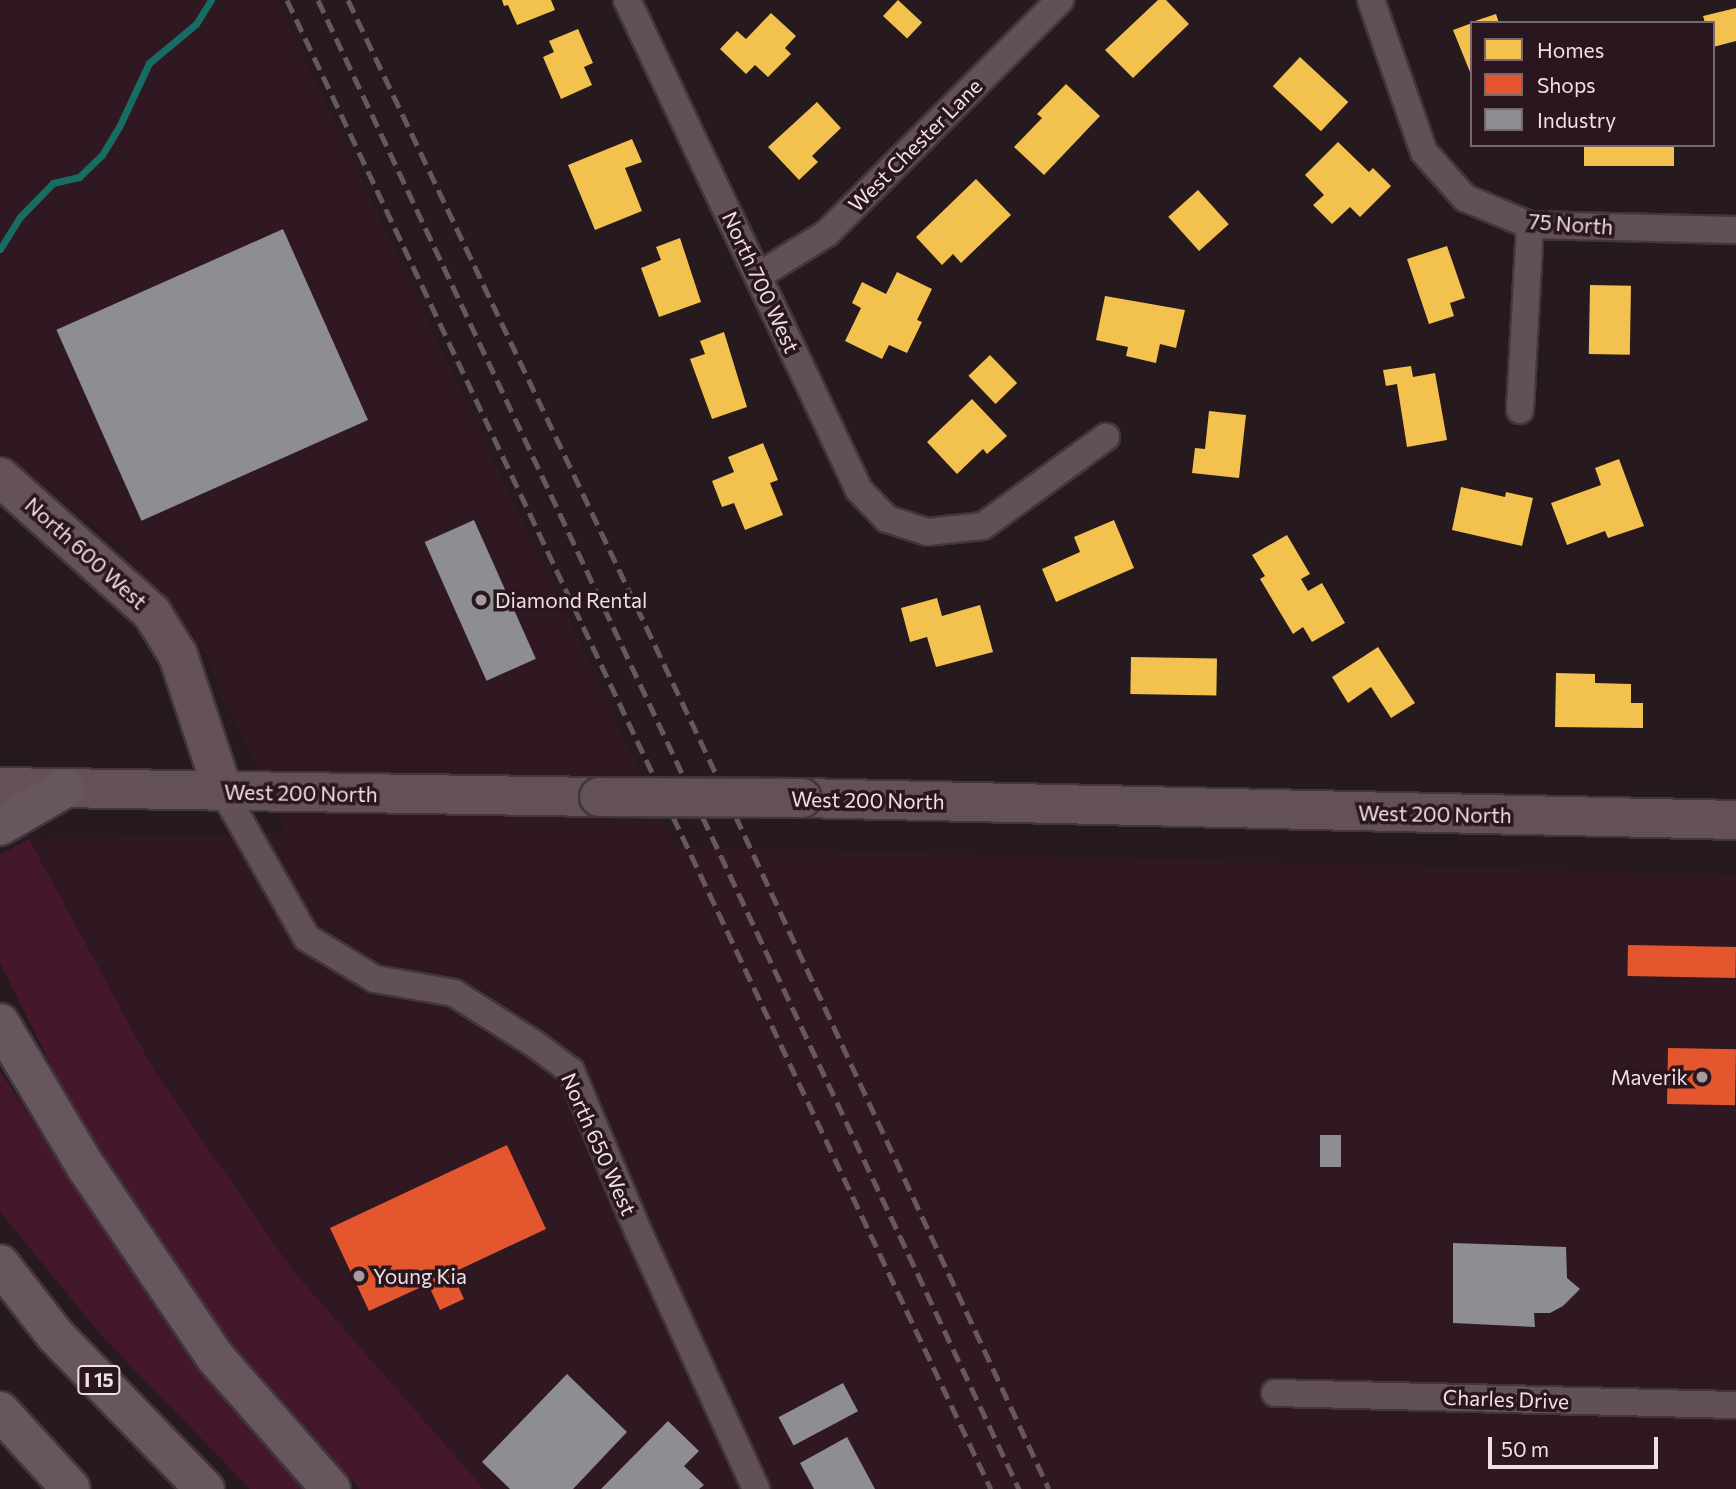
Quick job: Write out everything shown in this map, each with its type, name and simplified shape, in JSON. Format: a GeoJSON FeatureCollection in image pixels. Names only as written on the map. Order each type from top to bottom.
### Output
{"type":"FeatureCollection","features":[{"type":"Feature","properties":{"kind":"highway"},"geometry":{"type":"LineString","coordinates":[[0,825],[66,788]]}},
{"type":"Feature","properties":{"kind":"highway"},"geometry":{"type":"LineString","coordinates":[[0,1023],[86,1167],[215,1357],[331,1489]]}},
{"type":"Feature","properties":{"kind":"highway","name":"I 15"},"geometry":{"type":"LineString","coordinates":[[0,1264],[55,1335],[205,1489]]}},
{"type":"Feature","properties":{"kind":"highway"},"geometry":{"type":"LineString","coordinates":[[0,1411],[71,1489]]}},
{"type":"Feature","properties":{"kind":"main road","name":"West 200 North"},"geometry":{"type":"LineString","coordinates":[[0,787],[802,798],[1736,820]]}},
{"type":"Feature","properties":{"kind":"street","name":"North 700 West"},"geometry":{"type":"LineString","coordinates":[[627,0],[859,490],[887,519],[927,532],[984,526],[1106,437]]}},
{"type":"Feature","properties":{"kind":"street","name":"West Chester Lane"},"geometry":{"type":"LineString","coordinates":[[758,276],[827,233],[1060,0]]}},
{"type":"Feature","properties":{"kind":"street","name":"75 North"},"geometry":{"type":"LineString","coordinates":[[1371,0],[1424,152],[1465,198],[1530,225],[1736,230]]}},
{"type":"Feature","properties":{"kind":"street"},"geometry":{"type":"LineString","coordinates":[[1520,410],[1530,225]]}},
{"type":"Feature","properties":{"kind":"street","name":"North 600 West"},"geometry":{"type":"LineString","coordinates":[[0,477],[152,612],[178,656],[223,792]]}},
{"type":"Feature","properties":{"kind":"street","name":"North 650 West"},"geometry":{"type":"LineString","coordinates":[[223,792],[307,938],[376,979],[454,993],[533,1043],[571,1071],[638,1231],[756,1489]]}},
{"type":"Feature","properties":{"kind":"street","name":"Charles Drive"},"geometry":{"type":"LineString","coordinates":[[1275,1392],[1736,1405]]}},
{"type":"Feature","properties":{"kind":"shaded area"},"geometry":{"type":"Polygon","coordinates":[[[0,0],[277,0],[675,846],[1736,875],[1736,1489],[484,1489],[294,1272],[155,1072],[29,839],[287,833],[200,645],[116,545],[0,450],[0,0]]]}},
{"type":"Feature","properties":{"kind":"shaded area"},"geometry":{"type":"Polygon","coordinates":[[[29,839],[155,1072],[294,1272],[484,1489],[360,1489],[221,1331],[142,1222],[88,1139],[0,963],[0,855],[29,839]]]}},
{"type":"Feature","properties":{"kind":"shaded area"},"geometry":{"type":"Polygon","coordinates":[[[0,1071],[124,1261],[182,1337],[312,1489],[250,1489],[102,1336],[0,1212],[0,1071]]]}},
{"type":"Feature","properties":{"kind":"building: Homes"},"geometry":{"type":"Polygon","coordinates":[[[502,0],[551,0],[555,10],[517,25],[508,5],[504,6],[502,0]]]}},
{"type":"Feature","properties":{"kind":"building: Homes"},"geometry":{"type":"Polygon","coordinates":[[[898,0],[922,23],[907,39],[883,16],[898,0]]]}},
{"type":"Feature","properties":{"kind":"building: Homes"},"geometry":{"type":"Polygon","coordinates":[[[1158,0],[1166,0],[1189,24],[1133,78],[1105,50],[1158,0]]]}},
{"type":"Feature","properties":{"kind":"building: Homes"},"geometry":{"type":"Polygon","coordinates":[[[1736,8],[1736,41],[1715,46],[1715,21],[1704,21],[1703,16],[1736,8]]]}},
{"type":"Feature","properties":{"kind":"building: Homes"},"geometry":{"type":"Polygon","coordinates":[[[771,13],[796,36],[785,48],[791,54],[768,77],[755,65],[746,74],[720,49],[737,31],[746,39],[771,13]]]}},
{"type":"Feature","properties":{"kind":"building: Homes"},"geometry":{"type":"Polygon","coordinates":[[[1496,14],[1498,21],[1475,21],[1496,14]]]}},
{"type":"Feature","properties":{"kind":"building: Homes"},"geometry":{"type":"Polygon","coordinates":[[[1470,24],[1470,72],[1453,30],[1470,24]]]}},
{"type":"Feature","properties":{"kind":"building: Homes"},"geometry":{"type":"Polygon","coordinates":[[[578,29],[593,63],[584,67],[592,85],[561,99],[543,57],[554,52],[549,41],[578,29]]]}},
{"type":"Feature","properties":{"kind":"building: Homes"},"geometry":{"type":"Polygon","coordinates":[[[1300,57],[1348,102],[1321,131],[1273,86],[1300,57]]]}},
{"type":"Feature","properties":{"kind":"building: Homes"},"geometry":{"type":"Polygon","coordinates":[[[1066,84],[1100,116],[1044,175],[1014,147],[1042,118],[1037,114],[1066,84]]]}},
{"type":"Feature","properties":{"kind":"building: Homes"},"geometry":{"type":"Polygon","coordinates":[[[817,102],[841,128],[812,156],[818,162],[799,180],[768,147],[817,102]]]}},
{"type":"Feature","properties":{"kind":"building: Homes"},"geometry":{"type":"Polygon","coordinates":[[[632,139],[642,162],[625,168],[642,211],[595,230],[568,165],[632,139]]]}},
{"type":"Feature","properties":{"kind":"building: Homes"},"geometry":{"type":"Polygon","coordinates":[[[1338,142],[1369,172],[1373,168],[1391,186],[1360,217],[1350,207],[1332,224],[1313,205],[1324,195],[1305,175],[1338,142]]]}},
{"type":"Feature","properties":{"kind":"building: Homes"},"geometry":{"type":"Polygon","coordinates":[[[1584,147],[1674,147],[1674,166],[1584,166],[1584,147]]]}},
{"type":"Feature","properties":{"kind":"building: Homes"},"geometry":{"type":"Polygon","coordinates":[[[976,179],[1011,215],[961,263],[953,254],[942,265],[916,237],[976,179]]]}},
{"type":"Feature","properties":{"kind":"building: Homes"},"geometry":{"type":"Polygon","coordinates":[[[1198,190],[1229,224],[1199,251],[1168,217],[1198,190]]]}},
{"type":"Feature","properties":{"kind":"building: Homes"},"geometry":{"type":"Polygon","coordinates":[[[680,238],[701,302],[659,317],[641,268],[661,260],[656,247],[680,238]]]}},
{"type":"Feature","properties":{"kind":"building: Homes"},"geometry":{"type":"Polygon","coordinates":[[[1447,246],[1465,298],[1450,303],[1454,316],[1429,324],[1407,259],[1447,246]]]}},
{"type":"Feature","properties":{"kind":"building: Homes"},"geometry":{"type":"Polygon","coordinates":[[[897,272],[932,289],[917,320],[922,322],[907,353],[889,345],[882,359],[845,341],[861,308],[852,303],[862,282],[886,294],[897,272]]]}},
{"type":"Feature","properties":{"kind":"building: Homes"},"geometry":{"type":"Polygon","coordinates":[[[1590,285],[1631,286],[1630,355],[1589,354],[1590,285]]]}},
{"type":"Feature","properties":{"kind":"building: Homes"},"geometry":{"type":"Polygon","coordinates":[[[1105,296],[1185,310],[1176,348],[1160,344],[1156,363],[1126,356],[1128,347],[1096,340],[1105,296]]]}},
{"type":"Feature","properties":{"kind":"building: Homes"},"geometry":{"type":"Polygon","coordinates":[[[724,332],[747,407],[712,419],[690,359],[705,354],[700,341],[724,332]]]}},
{"type":"Feature","properties":{"kind":"building: Homes"},"geometry":{"type":"Polygon","coordinates":[[[990,355],[1017,383],[996,404],[968,376],[990,355]]]}},
{"type":"Feature","properties":{"kind":"building: Homes"},"geometry":{"type":"Polygon","coordinates":[[[1411,366],[1413,377],[1435,373],[1447,440],[1407,447],[1397,384],[1386,386],[1383,370],[1411,366]]]}},
{"type":"Feature","properties":{"kind":"building: Homes"},"geometry":{"type":"Polygon","coordinates":[[[972,399],[1007,436],[987,454],[983,449],[957,474],[927,442],[972,399]]]}},
{"type":"Feature","properties":{"kind":"building: Homes"},"geometry":{"type":"Polygon","coordinates":[[[1209,411],[1246,415],[1239,478],[1192,473],[1195,448],[1205,449],[1209,411]]]}},
{"type":"Feature","properties":{"kind":"building: Homes"},"geometry":{"type":"Polygon","coordinates":[[[763,443],[778,480],[770,483],[783,515],[745,530],[734,503],[722,507],[712,481],[734,472],[728,457],[763,443]]]}},
{"type":"Feature","properties":{"kind":"building: Homes"},"geometry":{"type":"Polygon","coordinates":[[[1619,459],[1644,526],[1608,538],[1605,531],[1567,545],[1551,503],[1601,485],[1595,468],[1619,459]]]}},
{"type":"Feature","properties":{"kind":"building: Homes"},"geometry":{"type":"Polygon","coordinates":[[[1461,487],[1505,497],[1506,492],[1533,498],[1522,546],[1452,530],[1461,487]]]}},
{"type":"Feature","properties":{"kind":"building: Homes"},"geometry":{"type":"Polygon","coordinates":[[[1114,520],[1134,568],[1056,602],[1042,569],[1080,552],[1074,537],[1114,520]]]}},
{"type":"Feature","properties":{"kind":"building: Homes"},"geometry":{"type":"Polygon","coordinates":[[[1287,535],[1310,574],[1301,579],[1308,591],[1322,583],[1345,623],[1312,642],[1303,627],[1293,634],[1260,579],[1265,576],[1252,555],[1287,535]]]}},
{"type":"Feature","properties":{"kind":"building: Homes"},"geometry":{"type":"Polygon","coordinates":[[[937,598],[942,616],[980,605],[993,652],[936,667],[927,637],[910,642],[901,608],[937,598]]]}},
{"type":"Feature","properties":{"kind":"building: Homes"},"geometry":{"type":"Polygon","coordinates":[[[1378,647],[1415,703],[1391,718],[1371,687],[1348,703],[1332,677],[1378,647]]]}},
{"type":"Feature","properties":{"kind":"building: Homes"},"geometry":{"type":"Polygon","coordinates":[[[1131,657],[1217,659],[1216,695],[1130,694],[1131,657]]]}},
{"type":"Feature","properties":{"kind":"building: Homes"},"geometry":{"type":"Polygon","coordinates":[[[1556,673],[1595,674],[1595,683],[1631,684],[1631,703],[1643,703],[1643,728],[1555,727],[1556,673]]]}},
{"type":"Feature","properties":{"kind":"building: Shops"},"geometry":{"type":"Polygon","coordinates":[[[1628,945],[1736,947],[1735,978],[1627,976],[1628,945]]]}},
{"type":"Feature","properties":{"kind":"building: Shops","name":"Maverik"},"geometry":{"type":"Polygon","coordinates":[[[1668,1048],[1736,1049],[1735,1105],[1667,1104],[1668,1048]]]}},
{"type":"Feature","properties":{"kind":"building: Shops"},"geometry":{"type":"Polygon","coordinates":[[[507,1145],[546,1229],[452,1273],[464,1299],[440,1310],[428,1284],[369,1311],[330,1228],[507,1145]]]}},
{"type":"Feature","properties":{"kind":"building: Industry"},"geometry":{"type":"Polygon","coordinates":[[[283,229],[368,420],[141,521],[56,330],[283,229]]]}},
{"type":"Feature","properties":{"kind":"building: Industry","name":"Diamond Rental"},"geometry":{"type":"Polygon","coordinates":[[[474,520],[536,659],[486,681],[425,542],[474,520]]]}},
{"type":"Feature","properties":{"kind":"building: Industry"},"geometry":{"type":"Polygon","coordinates":[[[1320,1135],[1341,1135],[1341,1167],[1320,1167],[1320,1135]]]}},
{"type":"Feature","properties":{"kind":"building: Industry"},"geometry":{"type":"Polygon","coordinates":[[[1453,1243],[1566,1247],[1567,1278],[1580,1289],[1563,1306],[1550,1313],[1534,1313],[1535,1327],[1453,1323],[1453,1243]]]}},
{"type":"Feature","properties":{"kind":"building: Industry"},"geometry":{"type":"Polygon","coordinates":[[[567,1374],[627,1432],[573,1489],[510,1489],[482,1462],[567,1374]]]}},
{"type":"Feature","properties":{"kind":"building: Industry"},"geometry":{"type":"Polygon","coordinates":[[[843,1383],[858,1411],[794,1446],[779,1417],[843,1383]]]}},
{"type":"Feature","properties":{"kind":"building: Industry"},"geometry":{"type":"Polygon","coordinates":[[[668,1421],[699,1451],[684,1466],[704,1485],[699,1489],[601,1489],[668,1421]]]}},
{"type":"Feature","properties":{"kind":"building: Industry"},"geometry":{"type":"Polygon","coordinates":[[[847,1437],[875,1489],[814,1489],[800,1463],[847,1437]]]}},
{"type":"Feature","properties":{"kind":"waterway"},"geometry":{"type":"LineString","coordinates":[[0,249],[19,218],[53,183],[79,177],[102,155],[119,127],[149,63],[196,24],[211,0]]}},
{"type":"Feature","properties":{"kind":"railway"},"geometry":{"type":"LineString","coordinates":[[287,0],[991,1489]]}},
{"type":"Feature","properties":{"kind":"railway"},"geometry":{"type":"LineString","coordinates":[[318,0],[1019,1489]]}},
{"type":"Feature","properties":{"kind":"railway"},"geometry":{"type":"LineString","coordinates":[[348,0],[709,759],[1049,1489]]}},
{"type":"Feature","properties":{"kind":"place","name":"Diamond Rental"},"geometry":{"type":"Point","coordinates":[481,600]}},
{"type":"Feature","properties":{"kind":"place","name":"Maverik"},"geometry":{"type":"Point","coordinates":[1702,1077]}},
{"type":"Feature","properties":{"kind":"place","name":"Young Kia"},"geometry":{"type":"Point","coordinates":[359,1276]}}]}
